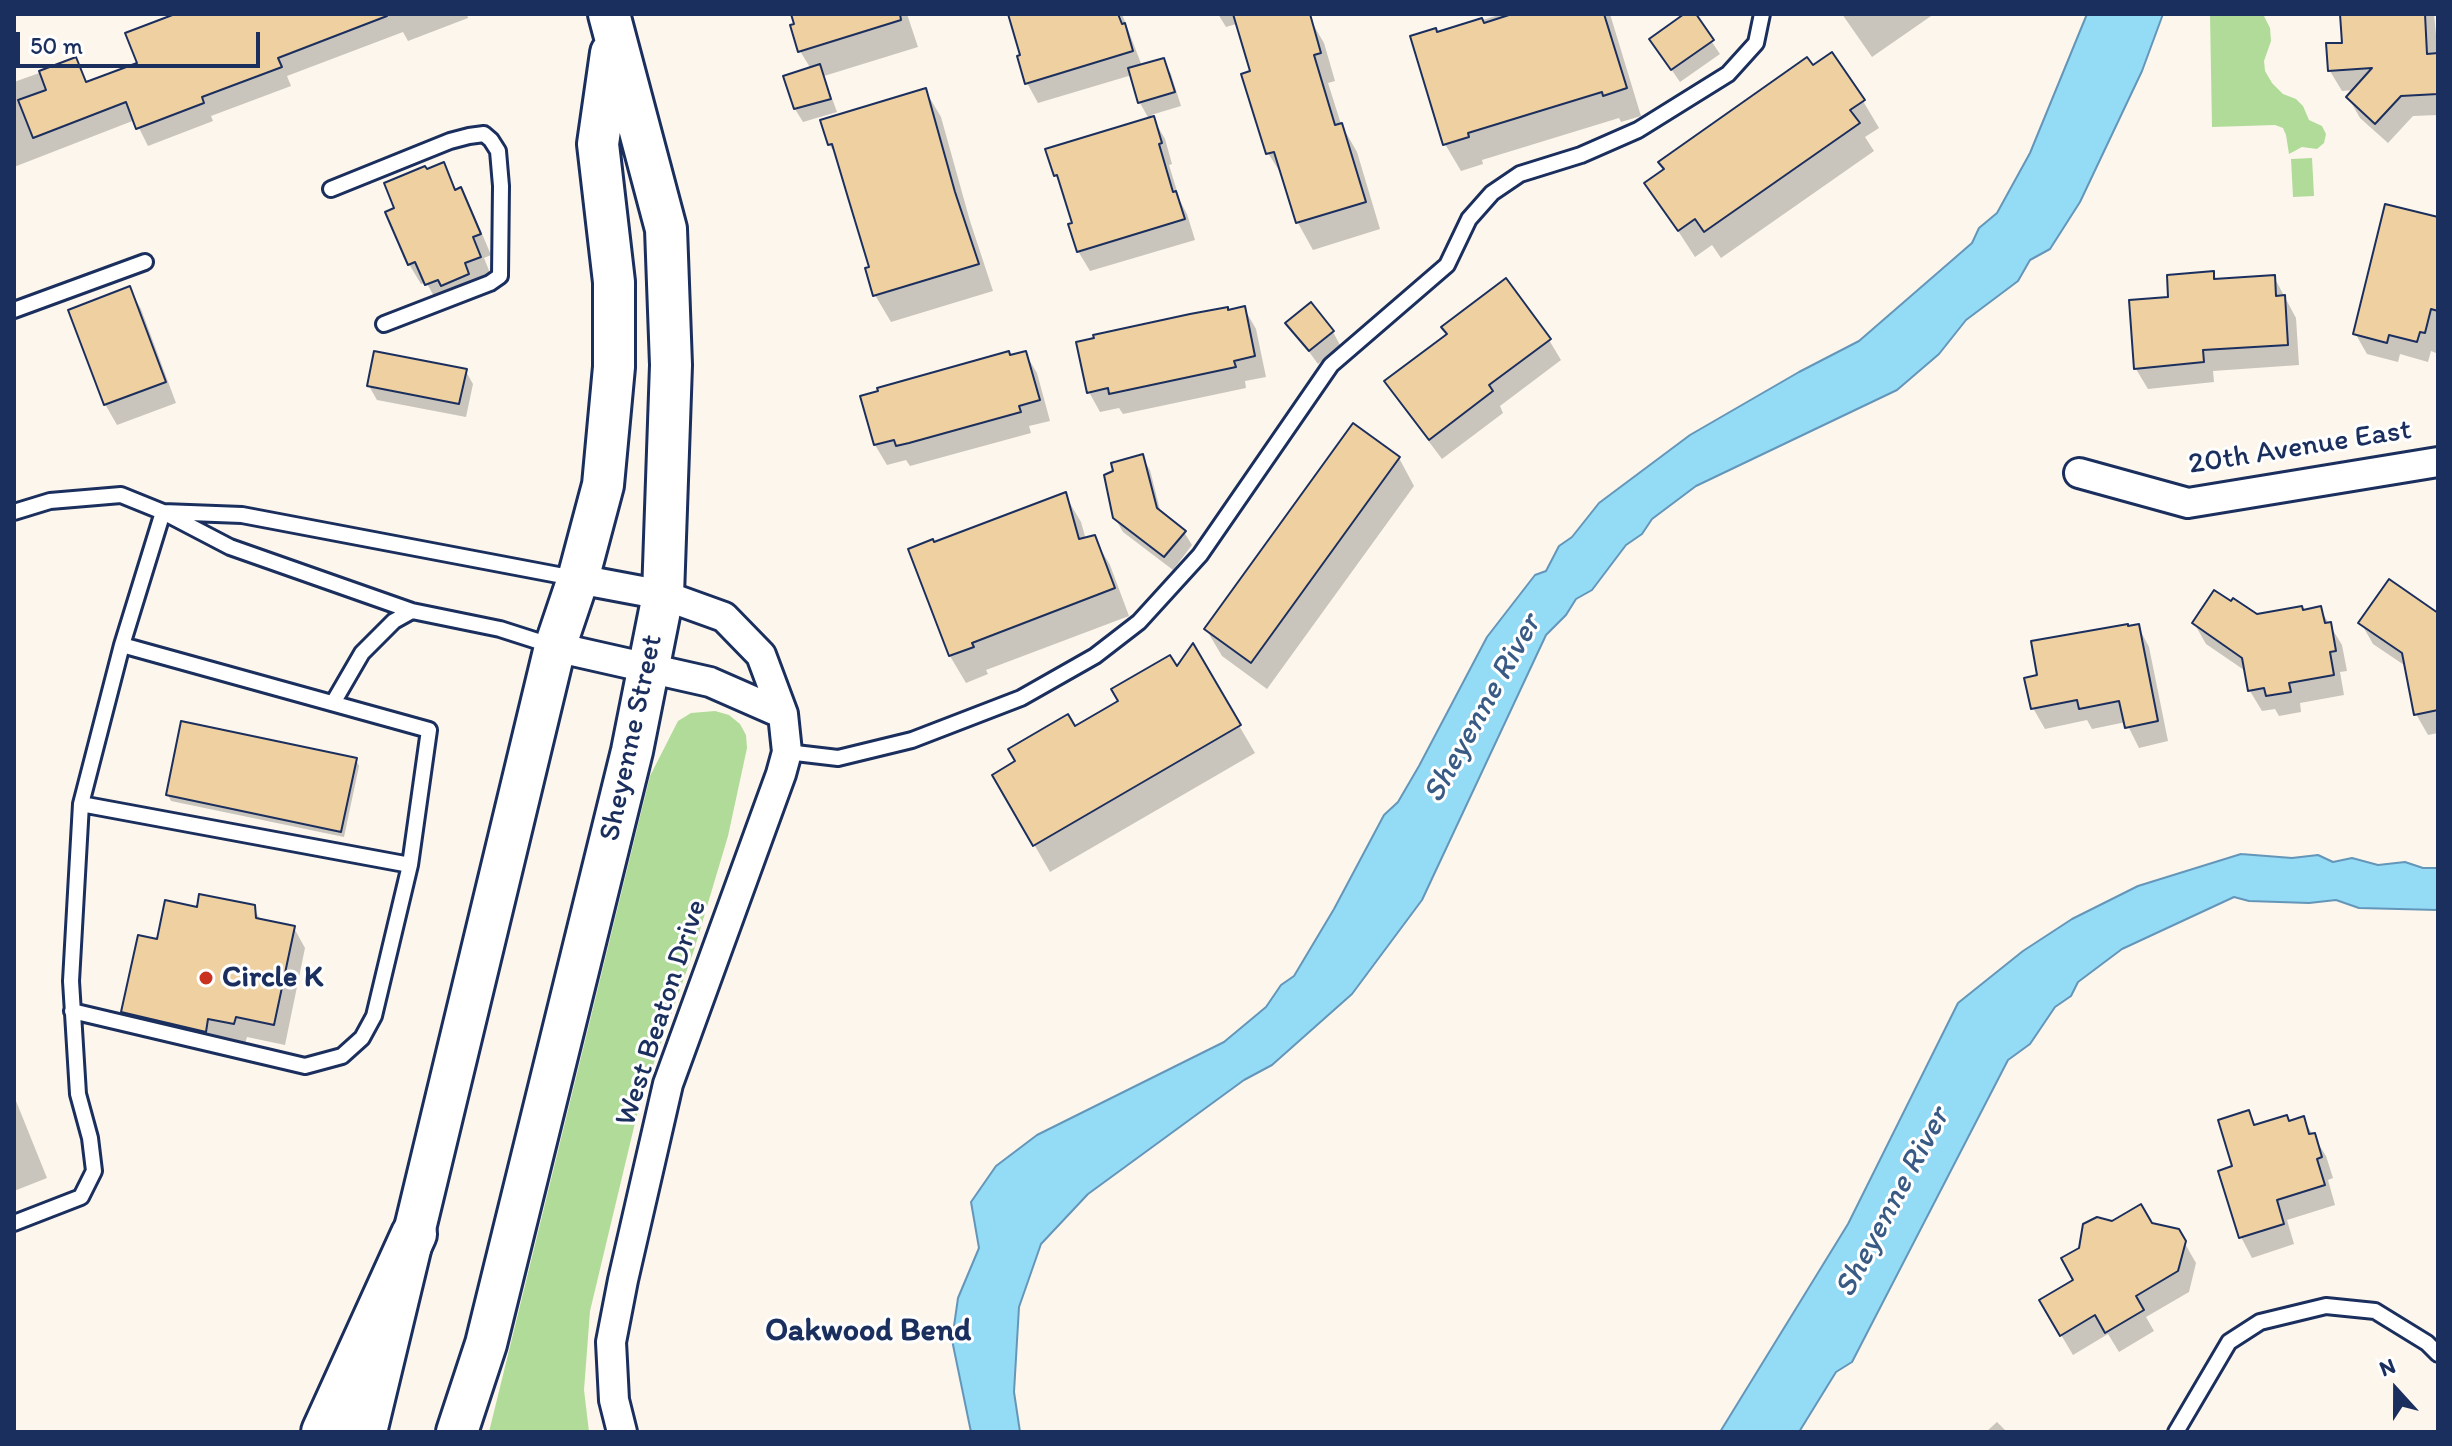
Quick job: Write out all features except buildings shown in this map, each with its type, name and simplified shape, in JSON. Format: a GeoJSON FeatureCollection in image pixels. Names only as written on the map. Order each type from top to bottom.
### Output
{"type":"FeatureCollection","features":[{"type":"Feature","properties":{"kind":"highway"},"geometry":{"type":"LineString","coordinates":[[324,1432],[414,1234]]}},
{"type":"Feature","properties":{"kind":"main road","name":"Sheyenne Street"},"geometry":{"type":"LineString","coordinates":[[366,1432],[555,647],[578,579],[603,485],[614,367],[614,282],[598,144],[611,24]]}},
{"type":"Feature","properties":{"kind":"main road","name":"Sheyenne Street"},"geometry":{"type":"LineString","coordinates":[[457,1432],[493,1314],[628,766],[663,595],[671,365],[666,229],[611,24]]}},
{"type":"Feature","properties":{"kind":"street","name":"20th Avenue East"},"geometry":{"type":"LineString","coordinates":[[2079,473],[2188,503],[2438,462]]}},
{"type":"Feature","properties":{"kind":"street","name":"West Beaton Drive"},"geometry":{"type":"LineString","coordinates":[[578,579],[663,595],[724,617],[761,655],[783,714],[787,752],[668,1084],[611,1342],[614,1400],[622,1432]]}},
{"type":"Feature","properties":{"kind":"street"},"geometry":{"type":"LineString","coordinates":[[555,647],[710,682],[783,714]]}},
{"type":"Feature","properties":{"kind":"lane"},"geometry":{"type":"LineString","coordinates":[[787,752],[838,758],[912,740],[1021,698],[1095,656],[1139,622],[1200,555],[1331,365],[1447,265],[1469,219],[1492,193],[1520,174],[1581,155],[1638,130],[1728,74],[1756,43],[1762,14]]}},
{"type":"Feature","properties":{"kind":"lane"},"geometry":{"type":"LineString","coordinates":[[331,189],[469,136],[484,134],[498,151],[501,186],[500,276],[490,283],[384,324]]}},
{"type":"Feature","properties":{"kind":"lane"},"geometry":{"type":"LineString","coordinates":[[14,310],[145,262]]}},
{"type":"Feature","properties":{"kind":"lane"},"geometry":{"type":"LineString","coordinates":[[14,512],[50,501],[121,495],[163,512],[230,547],[412,611],[500,629],[555,647]]}},
{"type":"Feature","properties":{"kind":"lane"},"geometry":{"type":"LineString","coordinates":[[163,512],[242,515],[578,579]]}},
{"type":"Feature","properties":{"kind":"lane"},"geometry":{"type":"LineString","coordinates":[[14,1223],[81,1197],[94,1171],[90,1138],[78,1094],[72,1011],[81,804],[122,645],[163,512]]}},
{"type":"Feature","properties":{"kind":"lane"},"geometry":{"type":"LineString","coordinates":[[333,703],[362,653],[394,621],[412,611]]}},
{"type":"Feature","properties":{"kind":"lane"},"geometry":{"type":"LineString","coordinates":[[72,1011],[305,1066],[342,1056],[362,1038],[374,1016],[410,865],[429,730],[122,645]]}},
{"type":"Feature","properties":{"kind":"lane"},"geometry":{"type":"LineString","coordinates":[[81,804],[410,865]]}},
{"type":"Feature","properties":{"kind":"lane"},"geometry":{"type":"LineString","coordinates":[[2176,1432],[2229,1342],[2260,1322],[2326,1306],[2375,1311],[2427,1343],[2438,1354]]}},
{"type":"Feature","properties":{"kind":"green space"},"geometry":{"type":"Polygon","coordinates":[[[2210,14],[2263,14],[2270,28],[2271,41],[2264,61],[2265,71],[2283,94],[2296,99],[2303,106],[2309,120],[2322,126],[2326,134],[2324,143],[2317,149],[2302,147],[2289,154],[2283,128],[2275,125],[2212,127],[2210,14]]]}},
{"type":"Feature","properties":{"kind":"green space"},"geometry":{"type":"Polygon","coordinates":[[[2312,158],[2314,196],[2293,197],[2291,159],[2312,158]]]}},
{"type":"Feature","properties":{"kind":"green space"},"geometry":{"type":"Polygon","coordinates":[[[715,711],[729,715],[740,724],[746,735],[747,748],[728,836],[694,950],[640,1102],[590,1311],[584,1390],[589,1432],[489,1432],[650,776],[678,721],[691,713],[715,711]]]}},
{"type":"Feature","properties":{"kind":"water","name":"Sheyenne River"},"geometry":{"type":"Polygon","coordinates":[[[2087,14],[2163,14],[2142,71],[2080,202],[2050,249],[2030,260],[2018,281],[1966,320],[1939,354],[1897,390],[1696,486],[1652,519],[1642,534],[1626,545],[1592,590],[1576,599],[1566,615],[1546,635],[1422,900],[1352,994],[1272,1065],[1244,1080],[1088,1194],[1041,1244],[1019,1307],[1014,1392],[1020,1432],[971,1432],[952,1340],[958,1298],[979,1248],[971,1202],[996,1166],[1037,1135],[1224,1042],[1266,1007],[1281,985],[1294,976],[1384,815],[1398,802],[1487,637],[1535,575],[1546,571],[1559,546],[1572,537],[1599,503],[1690,435],[1859,341],[1972,243],[1979,228],[1997,213],[2030,153],[2087,14]]]}},
{"type":"Feature","properties":{"kind":"water","name":"Sheyenne River"},"geometry":{"type":"Polygon","coordinates":[[[2241,854],[2292,858],[2318,855],[2333,862],[2352,858],[2378,865],[2405,862],[2423,868],[2438,868],[2438,910],[2359,908],[2336,900],[2309,903],[2249,901],[2234,897],[2122,949],[2078,982],[2071,996],[2055,1007],[2030,1044],[2008,1060],[1852,1362],[1836,1372],[1799,1432],[1720,1432],[1848,1224],[1958,1003],[2023,951],[2072,919],[2138,886],[2241,854]]]}},
{"type":"Feature","properties":{"kind":"place","name":"Circle K"},"geometry":{"type":"Point","coordinates":[206,978]}},
{"type":"Feature","properties":{"kind":"district","name":"Oakwood Bend"},"geometry":{"type":"Point","coordinates":[868,1332]}}]}
